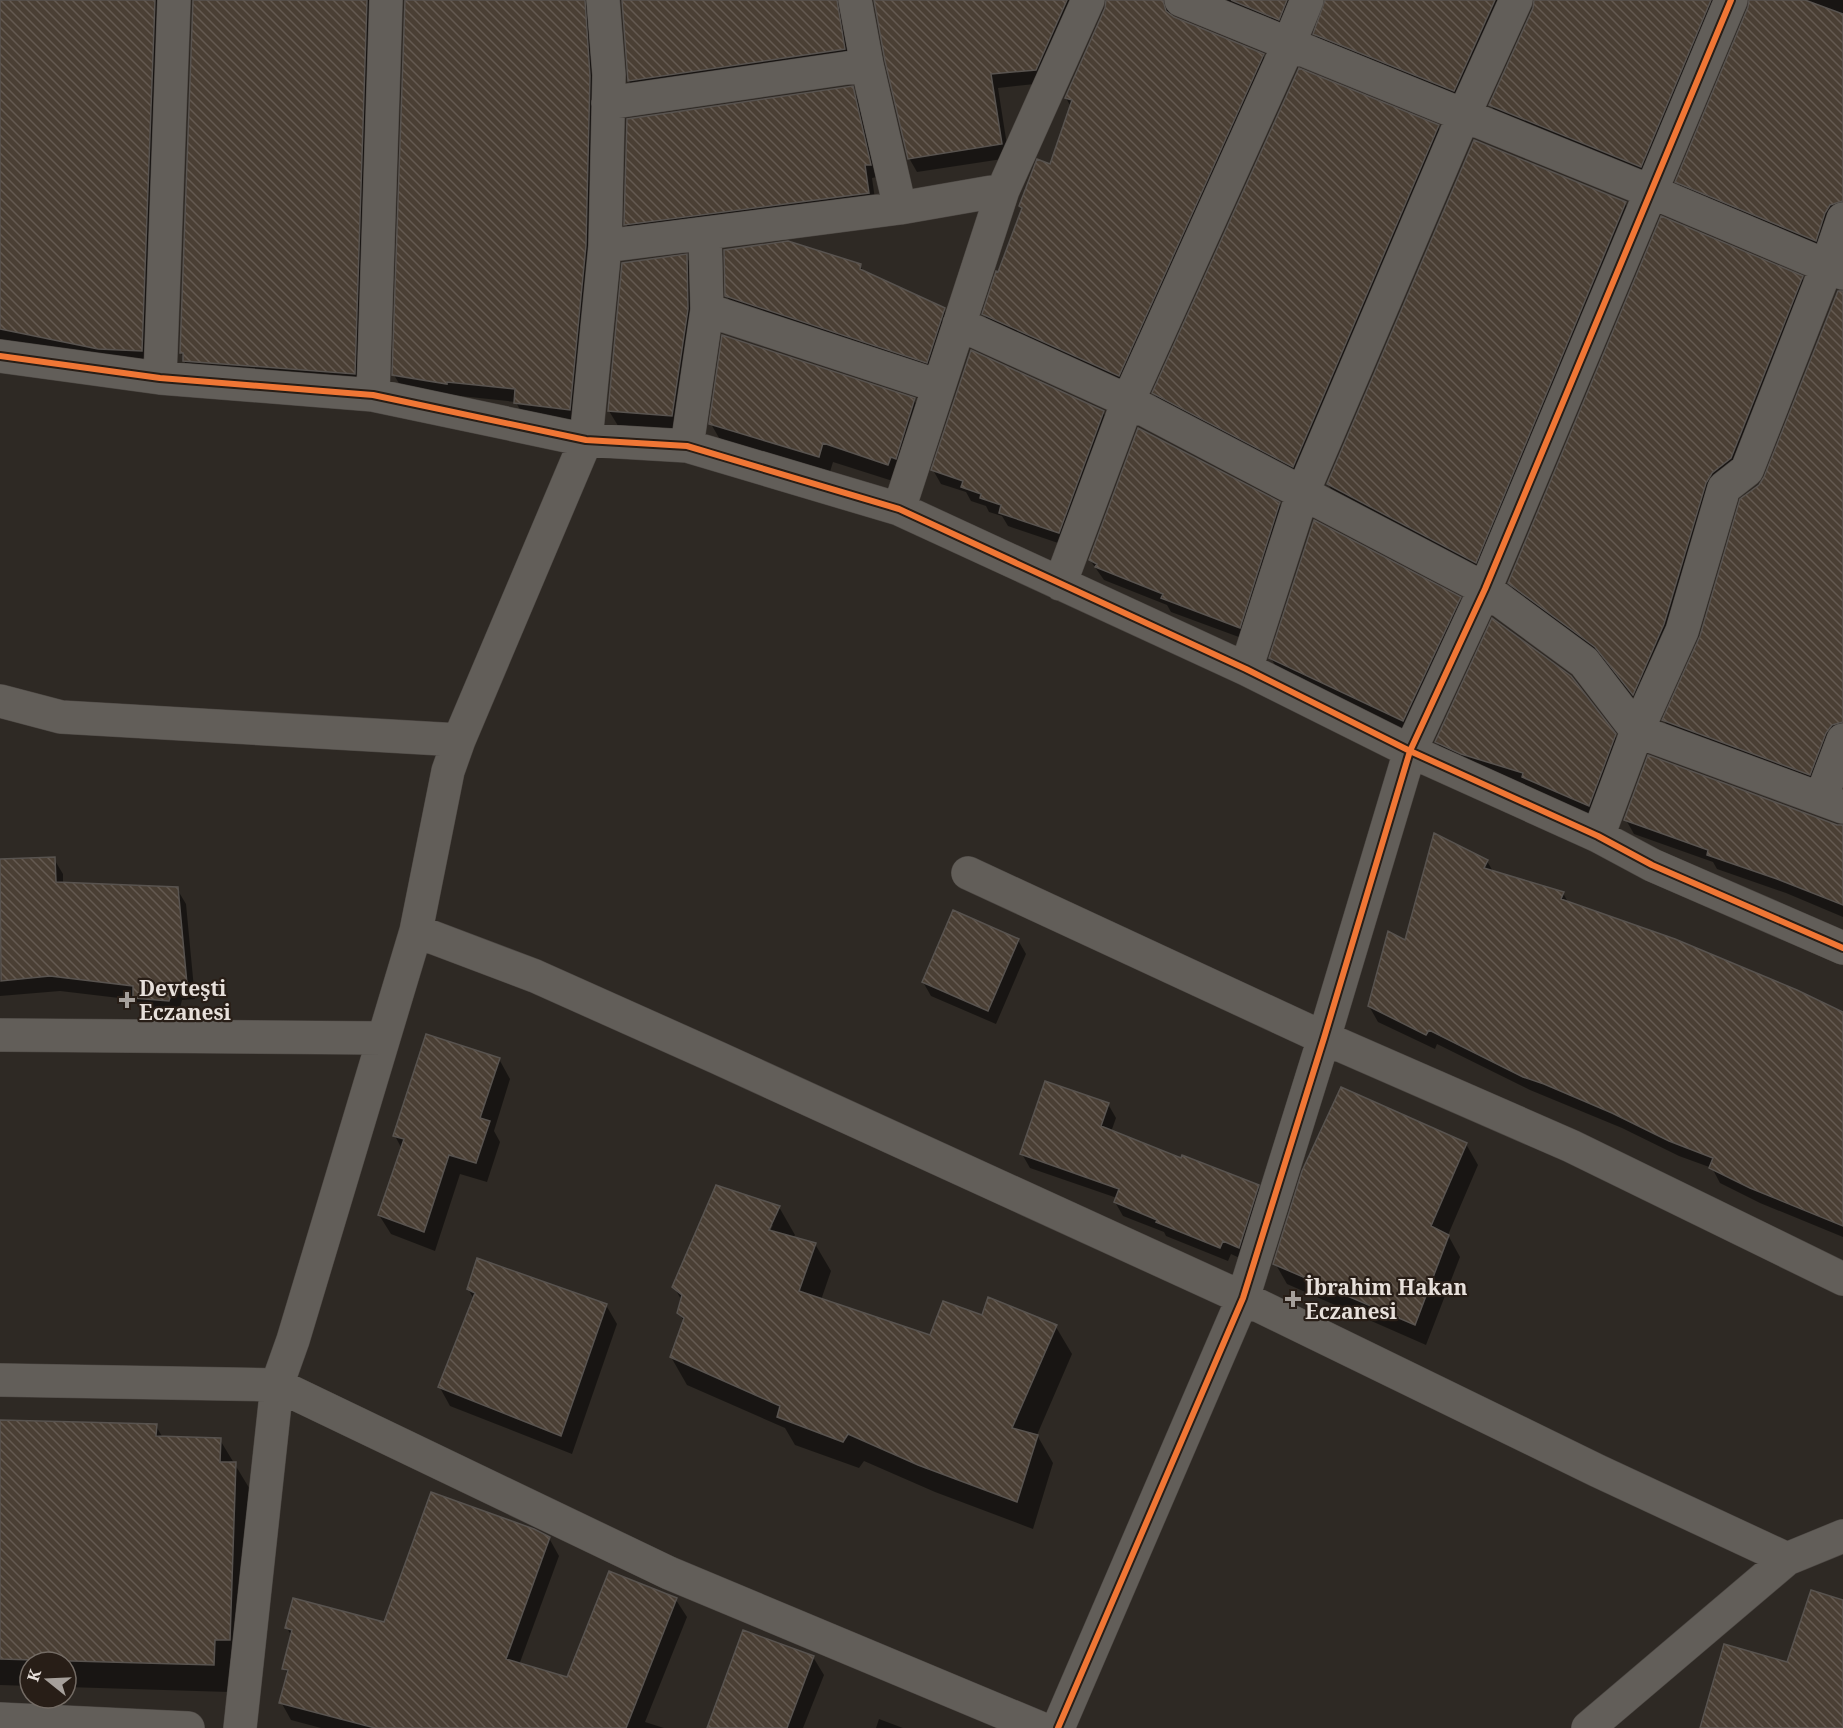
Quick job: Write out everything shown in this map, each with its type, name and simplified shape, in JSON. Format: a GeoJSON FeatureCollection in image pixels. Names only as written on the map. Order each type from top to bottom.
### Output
{"type":"FeatureCollection","features":[{"type":"Feature","properties":{"kind":"street"},"geometry":{"type":"LineString","coordinates":[[160,378],[174,0]]}},
{"type":"Feature","properties":{"kind":"street"},"geometry":{"type":"LineString","coordinates":[[373,395],[386,0]]}},
{"type":"Feature","properties":{"kind":"street"},"geometry":{"type":"LineString","coordinates":[[240,1728],[277,1385],[293,1340],[417,931],[448,771],[586,440],[605,246],[609,75],[603,0]]}},
{"type":"Feature","properties":{"kind":"street"},"geometry":{"type":"LineString","coordinates":[[855,0],[867,65],[900,208]]}},
{"type":"Feature","properties":{"kind":"street"},"geometry":{"type":"LineString","coordinates":[[899,509],[1003,190],[1088,0]]}},
{"type":"Feature","properties":{"kind":"street"},"geometry":{"type":"LineString","coordinates":[[1181,0],[1835,269]]}},
{"type":"Feature","properties":{"kind":"street"},"geometry":{"type":"LineString","coordinates":[[1060,584],[1128,401],[1307,0]]}},
{"type":"Feature","properties":{"kind":"street"},"geometry":{"type":"LineString","coordinates":[[1246,669],[1303,492],[1463,117],[1516,0]]}},
{"type":"Feature","properties":{"kind":"street"},"geometry":{"type":"LineString","coordinates":[[1058,1728],[1243,1298],[1410,751],[1485,589],[1731,0]]}},
{"type":"Feature","properties":{"kind":"street"},"geometry":{"type":"LineString","coordinates":[[608,103],[867,65]]}},
{"type":"Feature","properties":{"kind":"street"},"geometry":{"type":"LineString","coordinates":[[605,246],[900,208],[1003,190]]}},
{"type":"Feature","properties":{"kind":"street"},"geometry":{"type":"LineString","coordinates":[[1598,836],[1637,730],[1682,631],[1724,488],[1747,470],[1835,269],[1843,219]]}},
{"type":"Feature","properties":{"kind":"street"},"geometry":{"type":"LineString","coordinates":[[687,446],[707,310],[705,234]]}},
{"type":"Feature","properties":{"kind":"street"},"geometry":{"type":"LineString","coordinates":[[707,310],[938,386]]}},
{"type":"Feature","properties":{"kind":"street"},"geometry":{"type":"LineString","coordinates":[[958,324],[1128,401],[1485,589],[1584,662],[1637,730],[1832,802],[1843,740]]}},
{"type":"Feature","properties":{"kind":"street"},"geometry":{"type":"LineString","coordinates":[[0,356],[160,378],[373,395],[586,440],[687,446],[899,509],[1246,669],[1410,751],[1598,836],[1652,865],[1843,948]]}},
{"type":"Feature","properties":{"kind":"street"},"geometry":{"type":"LineString","coordinates":[[0,702],[61,717],[459,740]]}},
{"type":"Feature","properties":{"kind":"street"},"geometry":{"type":"LineString","coordinates":[[969,873],[1324,1038],[1571,1146],[1843,1279]]}},
{"type":"Feature","properties":{"kind":"street"},"geometry":{"type":"LineString","coordinates":[[417,931],[535,976],[1243,1298],[1598,1471],[1787,1559]]}},
{"type":"Feature","properties":{"kind":"street"},"geometry":{"type":"LineString","coordinates":[[0,1035],[383,1038]]}},
{"type":"Feature","properties":{"kind":"street"},"geometry":{"type":"LineString","coordinates":[[0,1380],[277,1385],[669,1574],[1040,1728]]}},
{"type":"Feature","properties":{"kind":"street"},"geometry":{"type":"LineString","coordinates":[[1603,1725],[1787,1559],[1843,1536]]}},
{"type":"Feature","properties":{"kind":"street"},"geometry":{"type":"LineString","coordinates":[[0,1719],[188,1728]]}},
{"type":"Feature","properties":{"kind":"building"},"geometry":{"type":"Polygon","coordinates":[[[0,0],[155,0],[142,351],[98,349],[0,329],[0,0]]]}},
{"type":"Feature","properties":{"kind":"building"},"geometry":{"type":"Polygon","coordinates":[[[193,0],[367,0],[355,374],[183,361],[183,353],[180,353],[193,0]]]}},
{"type":"Feature","properties":{"kind":"building"},"geometry":{"type":"Polygon","coordinates":[[[405,0],[585,0],[590,76],[586,245],[570,410],[514,403],[515,389],[447,382],[447,384],[392,375],[405,0]]]}},
{"type":"Feature","properties":{"kind":"building"},"geometry":{"type":"Polygon","coordinates":[[[622,0],[837,0],[845,49],[628,81],[622,0]]]}},
{"type":"Feature","properties":{"kind":"building"},"geometry":{"type":"Polygon","coordinates":[[[874,0],[1067,0],[1036,70],[991,74],[1002,144],[908,159],[885,61],[874,0]]]}},
{"type":"Feature","properties":{"kind":"building"},"geometry":{"type":"Polygon","coordinates":[[[1106,0],[1163,0],[1166,11],[1174,17],[1264,54],[1119,376],[982,314],[996,271],[998,272],[1022,208],[1019,206],[1037,159],[1050,164],[1072,100],[1065,98],[1105,8],[1106,0]]]}},
{"type":"Feature","properties":{"kind":"building"},"geometry":{"type":"Polygon","coordinates":[[[1231,0],[1287,0],[1279,20],[1231,0]]]}},
{"type":"Feature","properties":{"kind":"building"},"geometry":{"type":"Polygon","coordinates":[[[1325,0],[1495,0],[1454,91],[1313,34],[1325,0]]]}},
{"type":"Feature","properties":{"kind":"building"},"geometry":{"type":"Polygon","coordinates":[[[1534,0],[1711,0],[1641,167],[1489,105],[1533,8],[1534,0]]]}},
{"type":"Feature","properties":{"kind":"building"},"geometry":{"type":"Polygon","coordinates":[[[1749,0],[1805,0],[1843,14],[1843,201],[1830,205],[1816,241],[1675,182],[1749,0]]]}},
{"type":"Feature","properties":{"kind":"building"},"geometry":{"type":"Polygon","coordinates":[[[1299,68],[1439,125],[1293,467],[1152,393],[1299,68]]]}},
{"type":"Feature","properties":{"kind":"building"},"geometry":{"type":"Polygon","coordinates":[[[853,86],[871,165],[865,165],[869,193],[624,225],[627,119],[853,86]]]}},
{"type":"Feature","properties":{"kind":"building"},"geometry":{"type":"Polygon","coordinates":[[[1474,140],[1626,202],[1476,563],[1327,484],[1474,140]]]}},
{"type":"Feature","properties":{"kind":"building"},"geometry":{"type":"Polygon","coordinates":[[[1661,216],[1803,276],[1731,458],[1712,473],[1706,483],[1664,624],[1633,695],[1595,647],[1508,583],[1661,216]]]}},
{"type":"Feature","properties":{"kind":"building"},"geometry":{"type":"Polygon","coordinates":[[[788,241],[861,264],[860,269],[945,308],[927,363],[725,296],[724,250],[788,241]]]}},
{"type":"Feature","properties":{"kind":"building"},"geometry":{"type":"Polygon","coordinates":[[[687,254],[688,309],[672,416],[608,411],[622,263],[687,254]]]}},
{"type":"Feature","properties":{"kind":"building"},"geometry":{"type":"Polygon","coordinates":[[[1838,291],[1843,291],[1843,722],[1832,725],[1826,733],[1810,775],[1662,720],[1700,636],[1740,499],[1759,485],[1764,477],[1838,291]]]}},
{"type":"Feature","properties":{"kind":"building"},"geometry":{"type":"Polygon","coordinates":[[[722,335],[915,398],[896,459],[891,457],[888,465],[823,443],[819,457],[709,424],[722,335]]]}},
{"type":"Feature","properties":{"kind":"building"},"geometry":{"type":"Polygon","coordinates":[[[971,350],[1104,411],[1059,533],[999,513],[1001,505],[980,498],[981,494],[961,487],[963,481],[931,470],[971,350]]]}},
{"type":"Feature","properties":{"kind":"building"},"geometry":{"type":"Polygon","coordinates":[[[1138,428],[1280,502],[1240,628],[1161,598],[1163,594],[1095,567],[1097,564],[1089,560],[1138,428]]]}},
{"type":"Feature","properties":{"kind":"building"},"geometry":{"type":"Polygon","coordinates":[[[1314,520],[1461,597],[1403,721],[1269,658],[1314,520]]]}},
{"type":"Feature","properties":{"kind":"building"},"geometry":{"type":"Polygon","coordinates":[[[1492,618],[1571,676],[1616,734],[1589,806],[1522,777],[1523,773],[1461,754],[1435,742],[1492,618]]]}},
{"type":"Feature","properties":{"kind":"building"},"geometry":{"type":"Polygon","coordinates":[[[1648,755],[1837,825],[1843,825],[1843,905],[1707,855],[1708,850],[1624,820],[1648,755]]]}},
{"type":"Feature","properties":{"kind":"building"},"geometry":{"type":"Polygon","coordinates":[[[1434,833],[1488,860],[1484,868],[1564,892],[1561,899],[1675,939],[1797,990],[1843,1012],[1843,1226],[1750,1188],[1709,1168],[1713,1158],[1523,1077],[1429,1030],[1426,1035],[1368,1006],[1388,931],[1405,940],[1434,833]]]}},
{"type":"Feature","properties":{"kind":"building"},"geometry":{"type":"Polygon","coordinates":[[[55,857],[56,882],[178,887],[187,984],[174,985],[169,1001],[133,998],[133,986],[50,976],[1,981],[0,859],[55,857]]]}},
{"type":"Feature","properties":{"kind":"building"},"geometry":{"type":"Polygon","coordinates":[[[953,910],[1019,939],[988,1011],[922,982],[953,910]]]}},
{"type":"Feature","properties":{"kind":"building"},"geometry":{"type":"Polygon","coordinates":[[[426,1034],[500,1058],[480,1118],[490,1121],[476,1163],[449,1155],[424,1232],[378,1215],[404,1139],[393,1136],[426,1034]]]}},
{"type":"Feature","properties":{"kind":"building"},"geometry":{"type":"Polygon","coordinates":[[[1045,1081],[1109,1103],[1101,1126],[1181,1158],[1182,1155],[1259,1185],[1239,1248],[1223,1241],[1220,1248],[1156,1222],[1157,1220],[1114,1202],[1119,1189],[1020,1154],[1045,1081]]]}},
{"type":"Feature","properties":{"kind":"building"},"geometry":{"type":"Polygon","coordinates":[[[1341,1087],[1467,1143],[1431,1226],[1449,1235],[1415,1325],[1273,1264],[1302,1171],[1341,1087]]]}},
{"type":"Feature","properties":{"kind":"building"},"geometry":{"type":"Polygon","coordinates":[[[716,1185],[780,1206],[769,1230],[816,1243],[799,1291],[930,1335],[943,1301],[982,1315],[988,1297],[1057,1325],[1012,1428],[1038,1435],[1017,1502],[918,1465],[848,1434],[843,1442],[777,1417],[780,1406],[670,1357],[684,1318],[677,1313],[682,1295],[672,1287],[716,1185]]]}},
{"type":"Feature","properties":{"kind":"building"},"geometry":{"type":"Polygon","coordinates":[[[477,1258],[607,1304],[561,1436],[438,1387],[475,1293],[467,1289],[477,1258]]]}},
{"type":"Feature","properties":{"kind":"building"},"geometry":{"type":"Polygon","coordinates":[[[0,1420],[157,1424],[156,1436],[221,1438],[220,1462],[236,1462],[230,1640],[215,1640],[214,1665],[78,1661],[78,1650],[18,1650],[18,1660],[0,1659],[0,1420]]]}},
{"type":"Feature","properties":{"kind":"building"},"geometry":{"type":"Polygon","coordinates":[[[431,1492],[534,1529],[550,1537],[506,1659],[567,1677],[609,1571],[677,1598],[626,1728],[375,1728],[279,1703],[288,1670],[282,1669],[292,1630],[285,1628],[293,1598],[384,1622],[431,1492]]]}},
{"type":"Feature","properties":{"kind":"building"},"geometry":{"type":"Polygon","coordinates":[[[1811,1590],[1843,1600],[1843,1728],[1700,1728],[1724,1644],[1787,1662],[1811,1590]]]}},
{"type":"Feature","properties":{"kind":"building"},"geometry":{"type":"Polygon","coordinates":[[[743,1630],[814,1656],[787,1728],[707,1728],[743,1630]]]}},
{"type":"Feature","properties":{"kind":"cycle path"},"geometry":{"type":"LineString","coordinates":[[1058,1728],[1243,1298],[1410,751],[1485,589],[1731,0]]}},
{"type":"Feature","properties":{"kind":"cycle path"},"geometry":{"type":"LineString","coordinates":[[0,356],[160,378],[373,395],[586,440],[687,446],[899,509],[1246,669],[1410,751],[1598,836],[1652,865],[1843,948]]}},
{"type":"Feature","properties":{"kind":"place","name":"Devteşti Eczanesi"},"geometry":{"type":"Point","coordinates":[127,1000]}},
{"type":"Feature","properties":{"kind":"place","name":"İbrahim Hakan Eczanesi"},"geometry":{"type":"Point","coordinates":[1293,1299]}}]}
